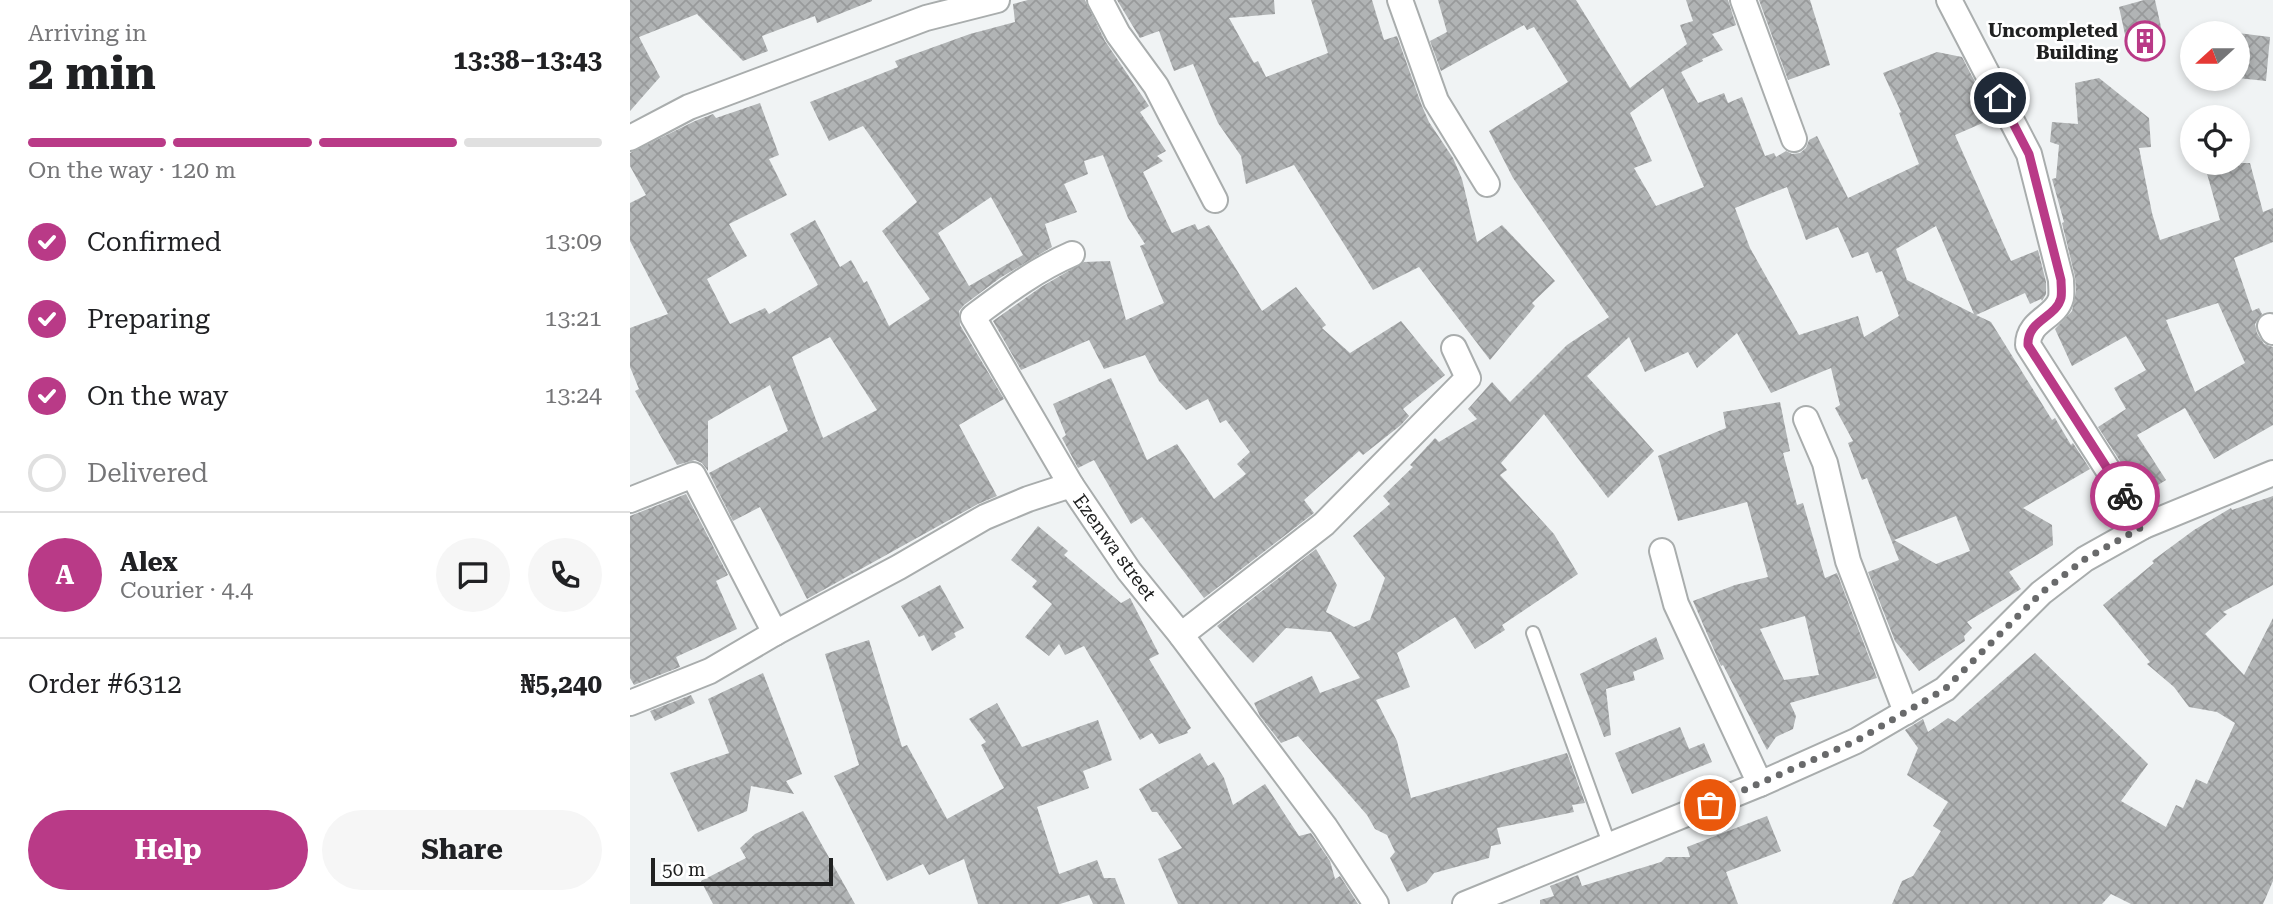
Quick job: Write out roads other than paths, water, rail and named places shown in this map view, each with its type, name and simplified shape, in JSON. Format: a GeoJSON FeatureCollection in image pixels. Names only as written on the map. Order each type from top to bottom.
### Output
{"type":"FeatureCollection","features":[{"type":"Feature","properties":{"kind":"street"},"geometry":{"type":"LineString","coordinates":[[630,138],[689,107],[888,32],[926,18],[997,0]]}},
{"type":"Feature","properties":{"kind":"street"},"geometry":{"type":"LineString","coordinates":[[1100,0],[1118,34],[1156,86],[1215,200]]}},
{"type":"Feature","properties":{"kind":"street"},"geometry":{"type":"LineString","coordinates":[[1401,0],[1436,101],[1487,184]]}},
{"type":"Feature","properties":{"kind":"street"},"geometry":{"type":"LineString","coordinates":[[1743,0],[1794,139]]}},
{"type":"Feature","properties":{"kind":"street"},"geometry":{"type":"LineString","coordinates":[[1949,0],[2029,154],[2061,280],[2062,296],[2058,304],[2029,332],[2028,345],[2144,526]]}},
{"type":"Feature","properties":{"kind":"street"},"geometry":{"type":"LineString","coordinates":[[1071,485],[973,317],[1016,284],[1052,262],[1072,254]]}},
{"type":"Feature","properties":{"kind":"street"},"geometry":{"type":"LineString","coordinates":[[1181,635],[1324,524],[1468,378],[1454,348]]}},
{"type":"Feature","properties":{"kind":"street"},"geometry":{"type":"LineString","coordinates":[[1806,419],[1825,463],[1848,561],[1906,712]]}},
{"type":"Feature","properties":{"kind":"street"},"geometry":{"type":"LineString","coordinates":[[1465,904],[1760,784],[1856,741],[1945,689],[2041,593],[2085,559],[2144,526],[2273,473]]}},
{"type":"Feature","properties":{"kind":"street"},"geometry":{"type":"LineString","coordinates":[[630,500],[693,475],[775,633]]}},
{"type":"Feature","properties":{"kind":"street","name":"Ezenwa street"},"geometry":{"type":"LineString","coordinates":[[630,703],[710,671],[985,517],[1071,485],[1129,571],[1181,635],[1325,827],[1376,904]]}},
{"type":"Feature","properties":{"kind":"street"},"geometry":{"type":"LineString","coordinates":[[1662,551],[1676,604],[1760,784]]}},
{"type":"Feature","properties":{"kind":"lane"},"geometry":{"type":"LineString","coordinates":[[1533,633],[1609,846]]}},
{"type":"Feature","properties":{"kind":"place","name":"Uncompleted Building"},"geometry":{"type":"Point","coordinates":[2145,41]}}]}
